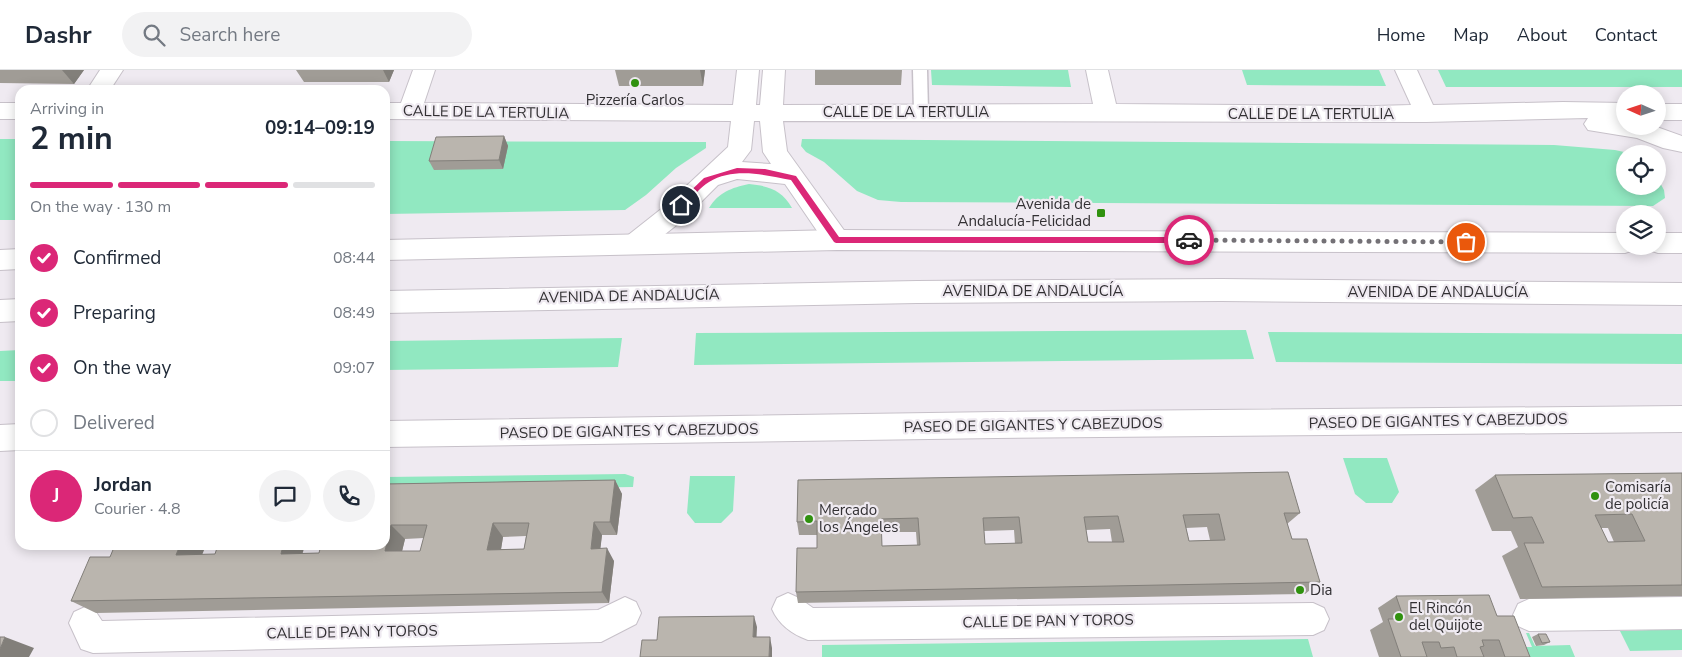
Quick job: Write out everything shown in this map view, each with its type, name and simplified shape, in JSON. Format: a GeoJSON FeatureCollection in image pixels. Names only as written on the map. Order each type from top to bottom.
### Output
{"type":"FeatureCollection","features":[{"type":"Feature","properties":{"kind":"street"},"geometry":{"type":"LineString","coordinates":[[102,85],[112,70]]}},
{"type":"Feature","properties":{"kind":"street"},"geometry":{"type":"LineString","coordinates":[[410,110],[424,70]]}},
{"type":"Feature","properties":{"kind":"street"},"geometry":{"type":"LineString","coordinates":[[636,243],[674,213],[739,150],[748,70]]}},
{"type":"Feature","properties":{"kind":"street"},"geometry":{"type":"LineString","coordinates":[[774,70],[771,113],[775,152],[836,240]]}},
{"type":"Feature","properties":{"kind":"street"},"geometry":{"type":"LineString","coordinates":[[1097,70],[1106,112]]}},
{"type":"Feature","properties":{"kind":"street"},"geometry":{"type":"LineString","coordinates":[[1406,70],[1426,114]]}},
{"type":"Feature","properties":{"kind":"street","name":"CALLE DE LA TERTULIA"},"geometry":{"type":"LineString","coordinates":[[390,110],[744,113],[1106,112],[1426,114],[1570,120],[1640,130],[1679,144]]}},
{"type":"Feature","properties":{"kind":"street","name":"CALLE DE LA TERTULIA"},"geometry":{"type":"LineString","coordinates":[[1426,114],[1563,110],[1616,111]]}},
{"type":"Feature","properties":{"kind":"street"},"geometry":{"type":"LineString","coordinates":[[0,111],[15,111]]}},
{"type":"Feature","properties":{"kind":"street"},"geometry":{"type":"LineString","coordinates":[[1666,112],[1682,112]]}},
{"type":"Feature","properties":{"kind":"street"},"geometry":{"type":"LineString","coordinates":[[706,180],[737,170],[793,177]]}},
{"type":"Feature","properties":{"kind":"street"},"geometry":{"type":"LineString","coordinates":[[390,250],[836,240],[1616,243]]}},
{"type":"Feature","properties":{"kind":"street"},"geometry":{"type":"LineString","coordinates":[[1666,243],[1682,244]]}},
{"type":"Feature","properties":{"kind":"street"},"geometry":{"type":"LineString","coordinates":[[0,260],[15,259]]}},
{"type":"Feature","properties":{"kind":"street","name":"AVENIDA DE ANDALUCÍA"},"geometry":{"type":"LineString","coordinates":[[390,302],[655,296],[1191,290],[1682,294]]}},
{"type":"Feature","properties":{"kind":"street"},"geometry":{"type":"LineString","coordinates":[[0,310],[15,310]]}},
{"type":"Feature","properties":{"kind":"street","name":"PASEO DE GIGANTES Y CABEZUDOS"},"geometry":{"type":"LineString","coordinates":[[390,434],[1682,418]]}},
{"type":"Feature","properties":{"kind":"street"},"geometry":{"type":"LineString","coordinates":[[0,438],[15,437]]}},
{"type":"Feature","properties":{"kind":"street","name":"CALLE DE PAN Y TOROS"},"geometry":{"type":"LineString","coordinates":[[788,609],[808,624],[1313,618]]}},
{"type":"Feature","properties":{"kind":"street"},"geometry":{"type":"LineString","coordinates":[[1529,615],[1682,612]]}},
{"type":"Feature","properties":{"kind":"street","name":"CALLE DE PAN Y TOROS"},"geometry":{"type":"LineString","coordinates":[[85,623],[94,637],[601,626],[625,613]]}},
{"type":"Feature","properties":{"kind":"lane"},"geometry":{"type":"LineString","coordinates":[[920,70],[922,112]]}},
{"type":"Feature","properties":{"kind":"green space"},"geometry":{"type":"Polygon","coordinates":[[[931,70],[1068,70],[1071,87],[932,85],[931,70]]]}},
{"type":"Feature","properties":{"kind":"green space"},"geometry":{"type":"Polygon","coordinates":[[[1242,70],[1379,70],[1386,86],[1247,85],[1242,70]]]}},
{"type":"Feature","properties":{"kind":"green space"},"geometry":{"type":"Polygon","coordinates":[[[1438,70],[1682,70],[1682,87],[1666,87],[1666,85],[1616,85],[1616,87],[1446,87],[1438,70]]]}},
{"type":"Feature","properties":{"kind":"green space"},"geometry":{"type":"Polygon","coordinates":[[[0,139],[15,139],[15,220],[0,220],[0,139]]]}},
{"type":"Feature","properties":{"kind":"green space"},"geometry":{"type":"Polygon","coordinates":[[[802,139],[1554,145],[1616,150],[1616,195],[1665,195],[1665,198],[1654,205],[1616,206],[901,202],[878,200],[857,191],[824,162],[806,152],[801,146],[802,139]]]}},
{"type":"Feature","properties":{"kind":"green space"},"geometry":{"type":"Polygon","coordinates":[[[390,141],[706,142],[706,148],[676,168],[646,195],[625,210],[390,214],[390,141]]]}},
{"type":"Feature","properties":{"kind":"green space"},"geometry":{"type":"Polygon","coordinates":[[[749,184],[774,190],[784,197],[792,208],[709,208],[721,194],[749,184]]]}},
{"type":"Feature","properties":{"kind":"green space"},"geometry":{"type":"Polygon","coordinates":[[[1246,330],[1254,359],[694,365],[696,333],[1246,330]]]}},
{"type":"Feature","properties":{"kind":"green space"},"geometry":{"type":"Polygon","coordinates":[[[1268,332],[1682,334],[1682,364],[1276,362],[1268,332]]]}},
{"type":"Feature","properties":{"kind":"green space"},"geometry":{"type":"Polygon","coordinates":[[[622,338],[618,367],[390,370],[390,341],[622,338]]]}},
{"type":"Feature","properties":{"kind":"green space"},"geometry":{"type":"Polygon","coordinates":[[[15,350],[15,381],[0,381],[0,351],[15,350]]]}},
{"type":"Feature","properties":{"kind":"green space"},"geometry":{"type":"Polygon","coordinates":[[[1343,458],[1387,458],[1399,492],[1392,503],[1366,503],[1355,494],[1343,458]]]}},
{"type":"Feature","properties":{"kind":"green space"},"geometry":{"type":"Polygon","coordinates":[[[625,474],[634,477],[633,487],[390,491],[390,477],[625,474]]]}},
{"type":"Feature","properties":{"kind":"green space"},"geometry":{"type":"Polygon","coordinates":[[[690,476],[735,476],[733,511],[721,523],[695,523],[687,513],[690,476]]]}},
{"type":"Feature","properties":{"kind":"green space"},"geometry":{"type":"Polygon","coordinates":[[[1682,629],[1682,650],[1630,651],[1620,631],[1682,629]]]}},
{"type":"Feature","properties":{"kind":"green space"},"geometry":{"type":"Polygon","coordinates":[[[1526,633],[1529,633],[1535,646],[1570,645],[1575,657],[1525,657],[1521,647],[1532,647],[1526,633]]]}},
{"type":"Feature","properties":{"kind":"green space"},"geometry":{"type":"Polygon","coordinates":[[[1308,639],[1313,657],[822,657],[822,645],[1308,639]]]}},
{"type":"Feature","properties":{"kind":"building"},"geometry":{"type":"Polygon","coordinates":[[[504,136],[499,160],[429,161],[436,137],[504,136]]]}},
{"type":"Feature","properties":{"kind":"building"},"geometry":{"type":"Polygon","coordinates":[[[1288,472],[1300,513],[1284,513],[1292,539],[1307,539],[1320,582],[796,592],[797,548],[817,548],[817,521],[797,522],[798,480],[1288,472]],[[1219,514],[1183,515],[1189,541],[1225,540],[1219,514]],[[1118,516],[1084,517],[1088,542],[1124,542],[1118,516]],[[1019,517],[983,518],[985,544],[1022,543],[1019,517]],[[918,518],[881,519],[882,546],[920,545],[918,518]]]}},
{"type":"Feature","properties":{"kind":"building"},"geometry":{"type":"Polygon","coordinates":[[[1682,473],[1682,585],[1542,587],[1524,543],[1544,543],[1532,517],[1513,518],[1495,475],[1682,473]],[[1632,514],[1595,515],[1608,542],[1645,541],[1632,514]]]}},
{"type":"Feature","properties":{"kind":"building"},"geometry":{"type":"Polygon","coordinates":[[[615,480],[610,522],[594,522],[591,549],[607,548],[602,592],[71,601],[90,557],[110,557],[113,550],[178,550],[176,555],[215,554],[216,550],[282,550],[281,554],[319,553],[320,550],[420,551],[427,525],[391,525],[390,529],[390,484],[615,480]],[[493,523],[487,550],[524,549],[529,523],[493,523]]]}},
{"type":"Feature","properties":{"kind":"building"},"geometry":{"type":"Polygon","coordinates":[[[1489,595],[1497,616],[1514,616],[1530,657],[1505,657],[1499,640],[1482,640],[1484,646],[1480,647],[1484,657],[1457,657],[1454,647],[1441,648],[1439,642],[1422,642],[1427,657],[1401,657],[1388,619],[1404,619],[1396,596],[1489,595]]]}},
{"type":"Feature","properties":{"kind":"building"},"geometry":{"type":"Polygon","coordinates":[[[754,616],[753,637],[770,637],[769,657],[640,657],[642,640],[657,640],[659,617],[754,616]]]}},
{"type":"Feature","properties":{"kind":"building"},"geometry":{"type":"Polygon","coordinates":[[[1538,634],[1546,634],[1550,642],[1542,643],[1538,634]]]}},
{"type":"Feature","properties":{"kind":"building"},"geometry":{"type":"Polygon","coordinates":[[[0,637],[5,637],[0,649],[0,637]]]}},
{"type":"Feature","properties":{"kind":"way so far"},"geometry":{"type":"LineString","coordinates":[[1189,240],[1466,242]]}},
{"type":"Feature","properties":{"kind":"place","name":"Pizzería Carlos"},"geometry":{"type":"Point","coordinates":[635,83]}},
{"type":"Feature","properties":{"kind":"place","name":"Avenida de Andalucía-Felicidad"},"geometry":{"type":"Point","coordinates":[1101,213]}},
{"type":"Feature","properties":{"kind":"place","name":"Comisaría de policía"},"geometry":{"type":"Point","coordinates":[1595,496]}},
{"type":"Feature","properties":{"kind":"place","name":"Mercado los Ángeles"},"geometry":{"type":"Point","coordinates":[809,519]}},
{"type":"Feature","properties":{"kind":"place","name":"Dia"},"geometry":{"type":"Point","coordinates":[1300,590]}},
{"type":"Feature","properties":{"kind":"place","name":"El Rincón del Quijote"},"geometry":{"type":"Point","coordinates":[1399,617]}},
{"type":"Feature","properties":{"kind":"route"},"geometry":{"type":"LineString","coordinates":[[681,205],[706,180],[737,170],[793,177],[836,240],[1189,240]]}}]}
